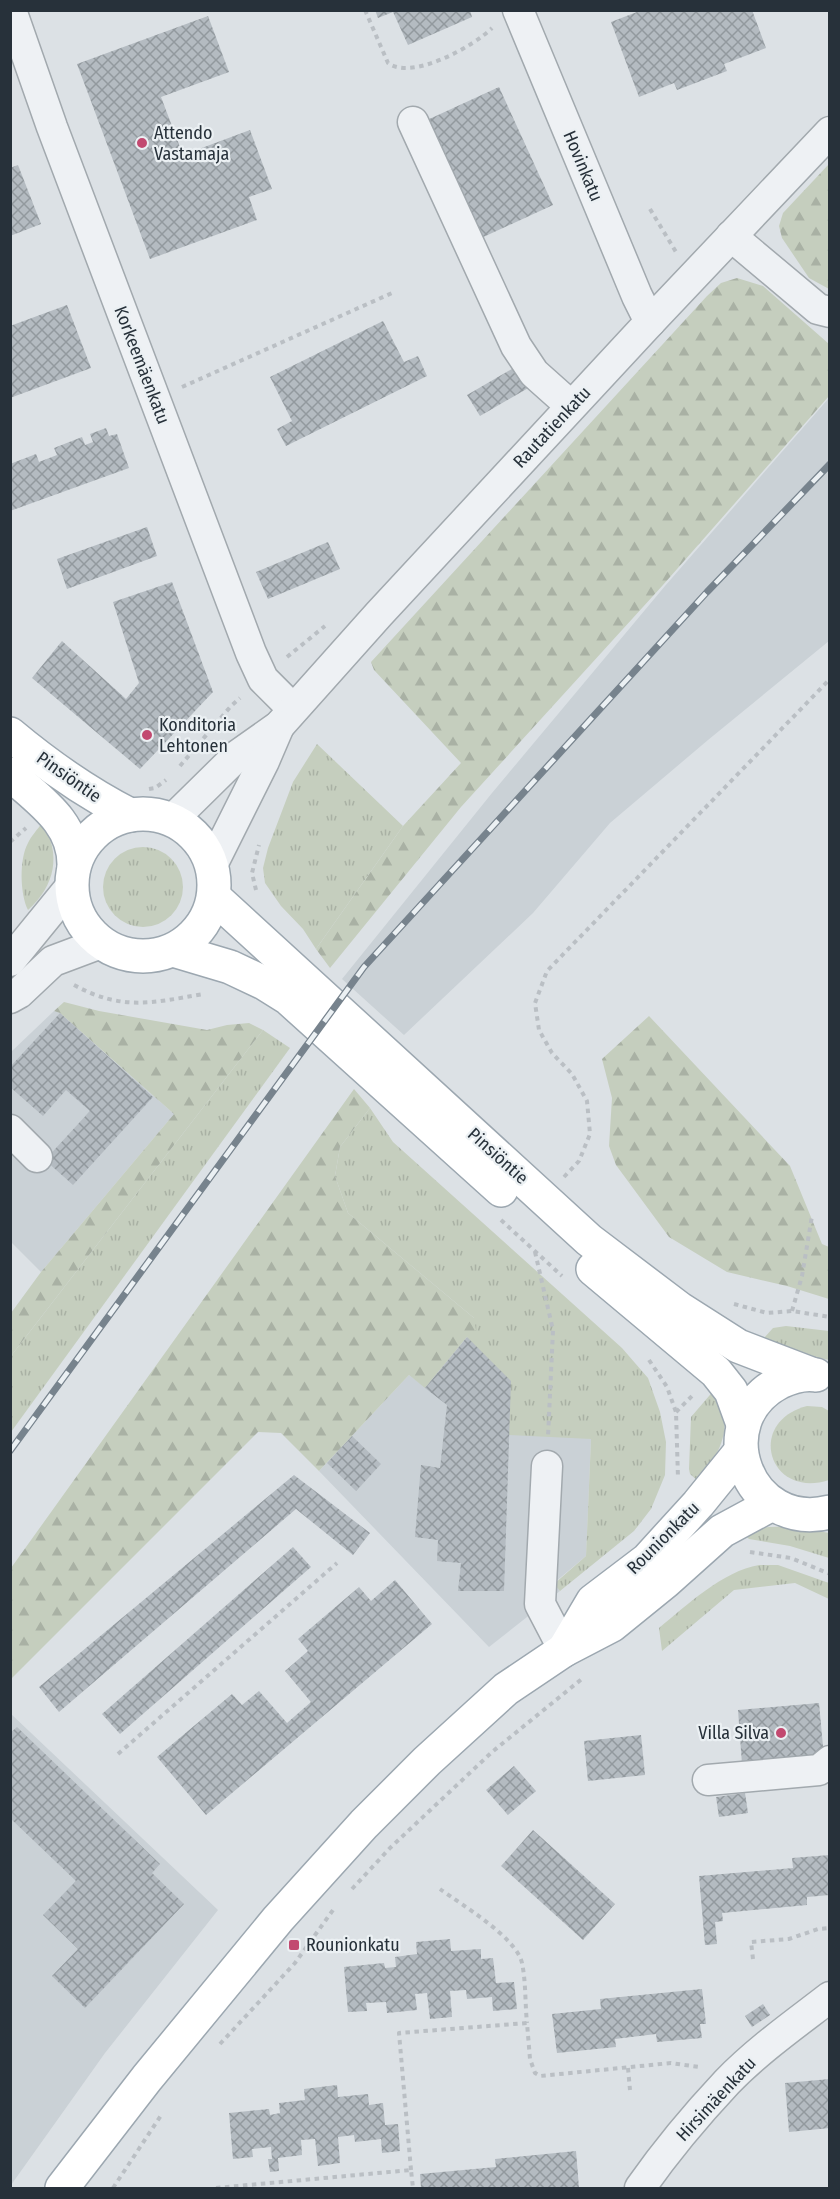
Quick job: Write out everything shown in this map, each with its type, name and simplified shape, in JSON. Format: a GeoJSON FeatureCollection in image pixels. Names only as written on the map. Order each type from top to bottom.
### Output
{"type":"FeatureCollection","features":[{"type":"Feature","properties":{"kind":"main road","name":"Pinsiöntie"},"geometry":{"type":"LineString","coordinates":[[10,734],[37,756],[101,800],[137,802]]}},
{"type":"Feature","properties":{"kind":"main road","name":"Pinsiöntie"},"geometry":{"type":"LineString","coordinates":[[10,774],[49,808],[63,825],[75,850],[73,876]]}},
{"type":"Feature","properties":{"kind":"main road"},"geometry":{"type":"LineString","coordinates":[[137,802],[151,814],[172,820],[189,831],[203,846],[213,881],[207,918],[193,937],[173,950],[155,956],[136,956],[118,952],[101,943],[85,927],[75,907],[73,876],[81,849],[93,834],[137,802]]}},
{"type":"Feature","properties":{"kind":"main road","name":"Pinsiöntie"},"geometry":{"type":"LineString","coordinates":[[213,881],[589,1240],[680,1309],[738,1346],[820,1375]]}},
{"type":"Feature","properties":{"kind":"main road","name":"Pinsiöntie"},"geometry":{"type":"LineString","coordinates":[[173,950],[230,967],[288,998],[516,1204],[716,1372],[731,1391],[742,1438],[746,1472],[757,1490],[772,1504]]}},
{"type":"Feature","properties":{"kind":"main road","name":"Rounionkatu"},"geometry":{"type":"LineString","coordinates":[[564,1650],[593,1601],[647,1560],[698,1504],[742,1438],[753,1404],[769,1388],[789,1378],[820,1375]]}},
{"type":"Feature","properties":{"kind":"main road"},"geometry":{"type":"LineString","coordinates":[[772,1504],[790,1512],[808,1515],[829,1513]]}},
{"type":"Feature","properties":{"kind":"main road","name":"Rounionkatu"},"geometry":{"type":"LineString","coordinates":[[62,2188],[147,2078],[251,1951],[364,1824],[427,1761],[506,1689],[564,1650],[612,1625],[722,1531],[772,1504]]}},
{"type":"Feature","properties":{"kind":"street","name":"Korkeemäenkatu"},"geometry":{"type":"LineString","coordinates":[[11,10],[250,653],[286,717]]}},
{"type":"Feature","properties":{"kind":"street","name":"Hovinkatu"},"geometry":{"type":"LineString","coordinates":[[518,10],[637,296],[650,322]]}},
{"type":"Feature","properties":{"kind":"street"},"geometry":{"type":"LineString","coordinates":[[413,122],[516,346],[534,373],[571,406]]}},
{"type":"Feature","properties":{"kind":"street","name":"Rautatienkatu"},"geometry":{"type":"LineString","coordinates":[[172,820],[238,756],[286,717],[571,406],[830,132]]}},
{"type":"Feature","properties":{"kind":"street"},"geometry":{"type":"LineString","coordinates":[[731,236],[818,309],[830,312]]}},
{"type":"Feature","properties":{"kind":"street","name":"Rautatienkatu"},"geometry":{"type":"LineString","coordinates":[[213,881],[264,761],[286,717]]}},
{"type":"Feature","properties":{"kind":"street"},"geometry":{"type":"LineString","coordinates":[[10,961],[73,876]]}},
{"type":"Feature","properties":{"kind":"street"},"geometry":{"type":"LineString","coordinates":[[10,998],[19,993],[53,961],[101,943]]}},
{"type":"Feature","properties":{"kind":"street"},"geometry":{"type":"LineString","coordinates":[[10,1130],[37,1157]]}},
{"type":"Feature","properties":{"kind":"street"},"geometry":{"type":"LineString","coordinates":[[547,1466],[540,1604],[564,1650]]}},
{"type":"Feature","properties":{"kind":"street"},"geometry":{"type":"LineString","coordinates":[[708,1780],[819,1770],[830,1761]]}},
{"type":"Feature","properties":{"kind":"street","name":"Hirsimäenkatu"},"geometry":{"type":"LineString","coordinates":[[640,2188],[656,2165],[728,2081],[776,2039],[830,1998]]}},
{"type":"Feature","properties":{"kind":"path"},"geometry":{"type":"LineString","coordinates":[[365,10],[388,63],[395,68],[416,67],[449,56],[484,36],[492,28]]}},
{"type":"Feature","properties":{"kind":"path"},"geometry":{"type":"LineString","coordinates":[[650,209],[677,254]]}},
{"type":"Feature","properties":{"kind":"path"},"geometry":{"type":"LineString","coordinates":[[155,400],[392,293]]}},
{"type":"Feature","properties":{"kind":"path"},"geometry":{"type":"LineString","coordinates":[[176,770],[231,706],[263,679]]}},
{"type":"Feature","properties":{"kind":"path"},"geometry":{"type":"LineString","coordinates":[[563,1178],[579,1161],[590,1134],[587,1101],[572,1074],[552,1053],[539,1030],[535,1003],[547,970],[830,679]]}},
{"type":"Feature","properties":{"kind":"path"},"geometry":{"type":"LineString","coordinates":[[137,802],[170,776]]}},
{"type":"Feature","properties":{"kind":"path"},"geometry":{"type":"LineString","coordinates":[[259,898],[252,873],[253,862],[262,838]]}},
{"type":"Feature","properties":{"kind":"path"},"geometry":{"type":"LineString","coordinates":[[74,985],[93,996],[135,1004],[155,1003],[204,993]]}},
{"type":"Feature","properties":{"kind":"path"},"geometry":{"type":"LineString","coordinates":[[492,1213],[567,1281]]}},
{"type":"Feature","properties":{"kind":"path"},"geometry":{"type":"LineString","coordinates":[[792,1311],[802,1276],[812,1216]]}},
{"type":"Feature","properties":{"kind":"path"},"geometry":{"type":"LineString","coordinates":[[535,1251],[553,1330],[547,1466]]}},
{"type":"Feature","properties":{"kind":"path"},"geometry":{"type":"LineString","coordinates":[[767,1313],[792,1311],[830,1317]]}},
{"type":"Feature","properties":{"kind":"path"},"geometry":{"type":"LineString","coordinates":[[647,1356],[667,1387],[676,1412],[678,1485],[698,1504]]}},
{"type":"Feature","properties":{"kind":"path"},"geometry":{"type":"LineString","coordinates":[[722,1531],[749,1552],[791,1558],[830,1574]]}},
{"type":"Feature","properties":{"kind":"path"},"geometry":{"type":"LineString","coordinates":[[118,1754],[337,1563]]}},
{"type":"Feature","properties":{"kind":"path"},"geometry":{"type":"LineString","coordinates":[[346,1896],[390,1848],[484,1759],[591,1672]]}},
{"type":"Feature","properties":{"kind":"path"},"geometry":{"type":"LineString","coordinates":[[440,1889],[503,1935],[516,1949],[522,1962],[530,2059],[535,2073],[540,2076],[671,2063],[707,2069],[728,2081]]}},
{"type":"Feature","properties":{"kind":"path"},"geometry":{"type":"LineString","coordinates":[[218,2045],[294,1963],[338,1904]]}},
{"type":"Feature","properties":{"kind":"path"},"geometry":{"type":"LineString","coordinates":[[753,1959],[751,1942],[789,1939],[818,1929],[830,1928]]}},
{"type":"Feature","properties":{"kind":"path"},"geometry":{"type":"LineString","coordinates":[[413,2188],[399,2033],[527,2023]]}},
{"type":"Feature","properties":{"kind":"path"},"geometry":{"type":"LineString","coordinates":[[628,2068],[630,2090]]}},
{"type":"Feature","properties":{"kind":"path"},"geometry":{"type":"LineString","coordinates":[[113,2188],[165,2111]]}},
{"type":"Feature","properties":{"kind":"path"},"geometry":{"type":"LineString","coordinates":[[216,2188],[411,2170]]}},
{"type":"Feature","properties":{"kind":"shaded area"},"geometry":{"type":"Polygon","coordinates":[[[829,398],[829,641],[610,823],[533,913],[404,1035],[342,979],[492,793],[665,586],[829,398]]]}},
{"type":"Feature","properties":{"kind":"shaded area"},"geometry":{"type":"Polygon","coordinates":[[[54,1011],[60,1013],[174,1114],[41,1272],[11,1242],[11,1052],[54,1011]]]}},
{"type":"Feature","properties":{"kind":"shaded area"},"geometry":{"type":"Polygon","coordinates":[[[409,1375],[425,1387],[591,1439],[586,1556],[554,1583],[560,1591],[489,1647],[319,1471],[409,1375]]]}},
{"type":"Feature","properties":{"kind":"shaded area"},"geometry":{"type":"Polygon","coordinates":[[[11,1714],[218,1910],[105,2053],[11,2185],[11,1714]]]}},
{"type":"Feature","properties":{"kind":"green space"},"geometry":{"type":"Polygon","coordinates":[[[829,164],[829,289],[809,278],[782,238],[779,226],[783,213],[829,164]]]}},
{"type":"Feature","properties":{"kind":"green space"},"geometry":{"type":"Polygon","coordinates":[[[737,278],[763,286],[829,344],[829,396],[663,585],[461,807],[330,968],[316,949],[403,826],[461,763],[374,670],[371,662],[707,296],[721,283],[737,278]]]}},
{"type":"Feature","properties":{"kind":"green space"},"geometry":{"type":"Polygon","coordinates":[[[317,744],[403,826],[316,949],[303,929],[281,906],[265,883],[263,868],[268,848],[293,782],[317,744]]]}},
{"type":"Feature","properties":{"kind":"green space"},"geometry":{"type":"Polygon","coordinates":[[[42,823],[52,846],[53,869],[44,891],[28,910],[22,886],[23,858],[29,840],[42,823]]]}},
{"type":"Feature","properties":{"kind":"green space"},"geometry":{"type":"Polygon","coordinates":[[[143,847],[158,850],[171,859],[180,872],[183,887],[180,902],[171,915],[158,924],[143,927],[128,924],[115,915],[106,902],[103,887],[106,872],[115,859],[128,850],[143,847]]]}},
{"type":"Feature","properties":{"kind":"green space"},"geometry":{"type":"Polygon","coordinates":[[[64,1002],[99,1011],[207,1030],[249,1023],[263,1030],[11,1356],[11,1313],[41,1272],[174,1114],[60,1013],[54,1011],[64,1002]]]}},
{"type":"Feature","properties":{"kind":"green space"},"geometry":{"type":"Polygon","coordinates":[[[649,1016],[790,1166],[822,1244],[829,1247],[829,1299],[787,1286],[727,1272],[669,1237],[616,1165],[609,1146],[612,1098],[602,1059],[649,1016]]]}},
{"type":"Feature","properties":{"kind":"green space"},"geometry":{"type":"Polygon","coordinates":[[[263,1030],[290,1048],[11,1432],[11,1356],[263,1030]]]}},
{"type":"Feature","properties":{"kind":"green space"},"geometry":{"type":"Polygon","coordinates":[[[354,1089],[370,1108],[340,1147],[335,1176],[348,1213],[474,1318],[476,1330],[467,1337],[425,1388],[409,1375],[319,1471],[281,1433],[258,1432],[11,1679],[11,1568],[354,1089]]]}},
{"type":"Feature","properties":{"kind":"green space"},"geometry":{"type":"Polygon","coordinates":[[[370,1108],[393,1142],[622,1348],[648,1378],[660,1412],[666,1442],[665,1475],[651,1509],[634,1531],[560,1591],[554,1584],[586,1556],[591,1439],[509,1435],[467,1337],[474,1318],[348,1213],[335,1176],[340,1147],[370,1108]]]}},
{"type":"Feature","properties":{"kind":"green space"},"geometry":{"type":"Polygon","coordinates":[[[786,1326],[829,1331],[829,1360],[814,1357],[764,1338],[773,1328],[786,1326]]]}},
{"type":"Feature","properties":{"kind":"green space"},"geometry":{"type":"Polygon","coordinates":[[[715,1389],[724,1417],[724,1435],[713,1459],[698,1481],[690,1474],[689,1469],[691,1417],[715,1389]]]}},
{"type":"Feature","properties":{"kind":"green space"},"geometry":{"type":"Polygon","coordinates":[[[807,1406],[822,1407],[829,1411],[829,1480],[808,1483],[792,1479],[779,1470],[772,1456],[771,1442],[776,1427],[788,1415],[807,1406]]]}},
{"type":"Feature","properties":{"kind":"green space"},"geometry":{"type":"Polygon","coordinates":[[[792,1526],[829,1533],[829,1558],[790,1546],[749,1539],[743,1533],[761,1528],[792,1526]]]}},
{"type":"Feature","properties":{"kind":"green space"},"geometry":{"type":"Polygon","coordinates":[[[778,1565],[829,1583],[829,1599],[795,1583],[734,1590],[662,1651],[659,1628],[719,1582],[746,1568],[778,1565]]]}},
{"type":"Feature","properties":{"kind":"building"},"geometry":{"type":"Polygon","coordinates":[[[375,10],[470,10],[472,17],[408,45],[393,12],[378,18],[375,10]]]}},
{"type":"Feature","properties":{"kind":"building"},"geometry":{"type":"Polygon","coordinates":[[[642,10],[752,10],[766,48],[724,64],[727,71],[677,90],[674,83],[639,97],[611,22],[642,10]]]}},
{"type":"Feature","properties":{"kind":"building","name":"Attendo Vastamaja"},"geometry":{"type":"Polygon","coordinates":[[[208,16],[229,72],[161,97],[183,155],[250,130],[272,189],[249,197],[257,220],[150,259],[77,64],[208,16]]]}},
{"type":"Feature","properties":{"kind":"building"},"geometry":{"type":"Polygon","coordinates":[[[499,87],[553,205],[479,239],[425,121],[499,87]]]}},
{"type":"Feature","properties":{"kind":"building"},"geometry":{"type":"Polygon","coordinates":[[[18,165],[41,224],[10,236],[10,168],[18,165]]]}},
{"type":"Feature","properties":{"kind":"building"},"geometry":{"type":"Polygon","coordinates":[[[67,305],[91,368],[10,398],[10,326],[67,305]]]}},
{"type":"Feature","properties":{"kind":"building"},"geometry":{"type":"Polygon","coordinates":[[[383,321],[404,362],[418,356],[427,376],[286,446],[277,429],[292,421],[270,377],[383,321]]]}},
{"type":"Feature","properties":{"kind":"building"},"geometry":{"type":"Polygon","coordinates":[[[517,366],[530,387],[480,416],[467,395],[517,366]]]}},
{"type":"Feature","properties":{"kind":"building"},"geometry":{"type":"Polygon","coordinates":[[[106,428],[109,436],[117,434],[129,468],[10,511],[10,464],[36,454],[39,462],[57,455],[54,448],[82,437],[85,445],[93,442],[90,434],[106,428]]]}},
{"type":"Feature","properties":{"kind":"building"},"geometry":{"type":"Polygon","coordinates":[[[147,527],[157,556],[67,589],[57,559],[147,527]]]}},
{"type":"Feature","properties":{"kind":"building"},"geometry":{"type":"Polygon","coordinates":[[[328,542],[340,569],[268,599],[256,572],[328,542]]]}},
{"type":"Feature","properties":{"kind":"building"},"geometry":{"type":"Polygon","coordinates":[[[172,582],[213,692],[140,769],[32,678],[62,641],[126,699],[139,683],[113,602],[172,582]]]}},
{"type":"Feature","properties":{"kind":"building"},"geometry":{"type":"Polygon","coordinates":[[[60,1013],[153,1097],[73,1185],[45,1160],[90,1111],[66,1090],[43,1116],[10,1087],[10,1067],[60,1013]]]}},
{"type":"Feature","properties":{"kind":"building"},"geometry":{"type":"Polygon","coordinates":[[[467,1337],[511,1381],[504,1591],[458,1591],[461,1563],[437,1561],[438,1540],[415,1537],[421,1465],[440,1468],[447,1405],[425,1388],[467,1337]]]}},
{"type":"Feature","properties":{"kind":"building"},"geometry":{"type":"Polygon","coordinates":[[[352,1436],[381,1464],[356,1491],[327,1463],[352,1436]]]}},
{"type":"Feature","properties":{"kind":"building"},"geometry":{"type":"Polygon","coordinates":[[[294,1475],[370,1533],[353,1555],[296,1509],[59,1712],[39,1687],[294,1475]]]}},
{"type":"Feature","properties":{"kind":"building"},"geometry":{"type":"Polygon","coordinates":[[[293,1547],[311,1567],[120,1734],[102,1714],[293,1547]]]}},
{"type":"Feature","properties":{"kind":"building"},"geometry":{"type":"Polygon","coordinates":[[[395,1580],[432,1624],[206,1815],[157,1757],[232,1694],[242,1705],[259,1691],[287,1723],[311,1702],[285,1671],[308,1651],[298,1639],[359,1587],[371,1601],[395,1580]]]}},
{"type":"Feature","properties":{"kind":"building","name":"Villa Silva"},"geometry":{"type":"Polygon","coordinates":[[[819,1703],[824,1757],[742,1764],[738,1710],[819,1703]]]}},
{"type":"Feature","properties":{"kind":"building"},"geometry":{"type":"Polygon","coordinates":[[[17,1727],[160,1864],[152,1873],[184,1904],[85,2008],[52,1976],[78,1949],[43,1915],[76,1881],[10,1818],[10,1733],[17,1727]]]}},
{"type":"Feature","properties":{"kind":"building"},"geometry":{"type":"Polygon","coordinates":[[[641,1735],[645,1775],[588,1781],[584,1741],[641,1735]]]}},
{"type":"Feature","properties":{"kind":"building"},"geometry":{"type":"Polygon","coordinates":[[[514,1766],[536,1791],[508,1815],[486,1790],[514,1766]]]}},
{"type":"Feature","properties":{"kind":"building"},"geometry":{"type":"Polygon","coordinates":[[[745,1793],[748,1813],[719,1817],[716,1797],[745,1793]]]}},
{"type":"Feature","properties":{"kind":"building"},"geometry":{"type":"Polygon","coordinates":[[[533,1830],[615,1904],[583,1940],[501,1866],[533,1830]]]}},
{"type":"Feature","properties":{"kind":"building"},"geometry":{"type":"Polygon","coordinates":[[[830,1855],[830,1895],[807,1897],[807,1905],[722,1913],[723,1921],[715,1922],[717,1944],[705,1945],[699,1876],[793,1868],[792,1858],[830,1855]]]}},
{"type":"Feature","properties":{"kind":"building"},"geometry":{"type":"Polygon","coordinates":[[[450,1939],[451,1951],[481,1949],[481,1959],[493,1958],[496,1983],[514,1982],[517,2009],[493,2011],[492,1997],[467,1999],[466,1990],[450,1991],[452,2017],[430,2019],[427,1993],[415,1994],[417,2010],[387,2013],[386,2002],[366,2003],[367,2011],[348,2012],[344,1967],[384,1963],[385,1968],[396,1967],[395,1957],[417,1954],[416,1942],[450,1939]]]}},
{"type":"Feature","properties":{"kind":"building"},"geometry":{"type":"Polygon","coordinates":[[[702,1989],[706,2024],[700,2024],[702,2038],[657,2042],[656,2034],[615,2039],[616,2047],[557,2053],[552,2014],[601,2009],[600,1999],[702,1989]]]}},
{"type":"Feature","properties":{"kind":"building"},"geometry":{"type":"Polygon","coordinates":[[[763,2004],[770,2015],[752,2027],[745,2016],[763,2004]]]}},
{"type":"Feature","properties":{"kind":"building"},"geometry":{"type":"Polygon","coordinates":[[[830,2079],[830,2128],[789,2132],[785,2083],[830,2079]]]}},
{"type":"Feature","properties":{"kind":"building"},"geometry":{"type":"Polygon","coordinates":[[[337,2085],[338,2097],[368,2094],[369,2105],[383,2103],[385,2125],[398,2124],[400,2151],[382,2153],[381,2139],[355,2142],[354,2135],[338,2137],[340,2163],[318,2166],[315,2139],[301,2140],[302,2155],[278,2158],[279,2171],[270,2172],[268,2159],[272,2159],[271,2147],[252,2149],[253,2157],[233,2159],[229,2113],[269,2109],[270,2115],[280,2113],[279,2103],[305,2100],[304,2089],[337,2085]]]}},
{"type":"Feature","properties":{"kind":"building"},"geometry":{"type":"Polygon","coordinates":[[[576,2151],[579,2188],[421,2188],[420,2174],[496,2167],[495,2159],[576,2151]]]}},
{"type":"Feature","properties":{"kind":"railway"},"geometry":{"type":"LineString","coordinates":[[10,1451],[364,967],[707,592],[830,464]]}},
{"type":"Feature","properties":{"kind":"place","name":"Attendo Vastamaja"},"geometry":{"type":"Point","coordinates":[142,143]}},
{"type":"Feature","properties":{"kind":"place","name":"Konditoria Lehtonen"},"geometry":{"type":"Point","coordinates":[147,735]}},
{"type":"Feature","properties":{"kind":"place","name":"Villa Silva"},"geometry":{"type":"Point","coordinates":[781,1733]}},
{"type":"Feature","properties":{"kind":"place","name":"Rounionkatu"},"geometry":{"type":"Point","coordinates":[294,1945]}}]}
